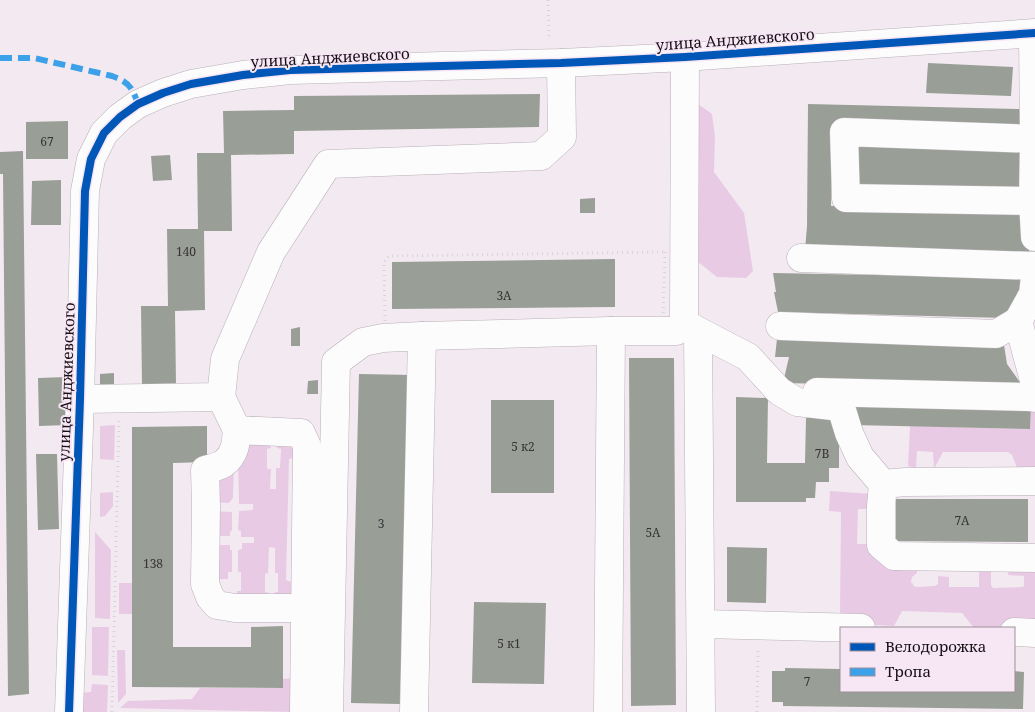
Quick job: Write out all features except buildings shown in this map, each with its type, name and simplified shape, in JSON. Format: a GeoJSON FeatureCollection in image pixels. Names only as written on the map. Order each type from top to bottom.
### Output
{"type":"FeatureCollection","features":[{"type":"Feature","properties":{"kind":"street","name":"улица Анджиевского"},"geometry":{"type":"LineString","coordinates":[[69,712],[85,191],[91,159],[104,133],[120,117],[138,104],[162,93],[191,84],[243,75],[290,70],[555,52],[685,57],[1034,33]]}},
{"type":"Feature","properties":{"kind":"street"},"geometry":{"type":"LineString","coordinates":[[1034,33],[1035,237]]}},
{"type":"Feature","properties":{"kind":"street"},"geometry":{"type":"LineString","coordinates":[[305,608],[235,608],[217,605],[210,596],[205,584],[206,506],[204,470],[224,464],[234,452],[236,444],[237,430],[221,397],[225,359],[271,252],[328,164],[541,156],[562,137],[555,52]]}},
{"type":"Feature","properties":{"kind":"street"},"geometry":{"type":"LineString","coordinates":[[685,57],[682,325],[701,624],[700,712]]}},
{"type":"Feature","properties":{"kind":"street"},"geometry":{"type":"LineString","coordinates":[[1034,201],[846,198],[844,132],[1035,139]]}},
{"type":"Feature","properties":{"kind":"street"},"geometry":{"type":"LineString","coordinates":[[801,258],[1035,266]]}},
{"type":"Feature","properties":{"kind":"street"},"geometry":{"type":"LineString","coordinates":[[780,326],[996,334],[1018,321],[1033,294],[1035,276]]}},
{"type":"Feature","properties":{"kind":"street"},"geometry":{"type":"LineString","coordinates":[[1018,321],[1035,384]]}},
{"type":"Feature","properties":{"kind":"street"},"geometry":{"type":"LineString","coordinates":[[329,712],[336,362],[363,342],[383,338],[611,331],[676,331],[682,325]]}},
{"type":"Feature","properties":{"kind":"street"},"geometry":{"type":"LineString","coordinates":[[682,325],[748,356],[779,391],[797,402],[841,408],[849,433],[860,457],[883,484],[880,545],[894,556],[1035,558]]}},
{"type":"Feature","properties":{"kind":"street"},"geometry":{"type":"LineString","coordinates":[[608,712],[611,331]]}},
{"type":"Feature","properties":{"kind":"street"},"geometry":{"type":"LineString","coordinates":[[414,712],[422,336]]}},
{"type":"Feature","properties":{"kind":"street"},"geometry":{"type":"LineString","coordinates":[[779,391],[1035,398]]}},
{"type":"Feature","properties":{"kind":"street"},"geometry":{"type":"LineString","coordinates":[[80,399],[221,397]]}},
{"type":"Feature","properties":{"kind":"street"},"geometry":{"type":"LineString","coordinates":[[237,430],[301,433],[307,446],[304,712]]}},
{"type":"Feature","properties":{"kind":"street"},"geometry":{"type":"LineString","coordinates":[[883,484],[906,482],[1035,482]]}},
{"type":"Feature","properties":{"kind":"street"},"geometry":{"type":"LineString","coordinates":[[701,624],[840,627]]}},
{"type":"Feature","properties":{"kind":"street"},"geometry":{"type":"LineString","coordinates":[[1015,632],[1035,633]]}},
{"type":"Feature","properties":{"kind":"path"},"geometry":{"type":"LineString","coordinates":[[548,0],[555,52]]}},
{"type":"Feature","properties":{"kind":"path"},"geometry":{"type":"LineString","coordinates":[[665,252],[682,325],[393,327],[385,323],[384,262],[389,256],[665,252]]}},
{"type":"Feature","properties":{"kind":"path"},"geometry":{"type":"LineString","coordinates":[[112,712],[120,398]]}},
{"type":"Feature","properties":{"kind":"path"},"geometry":{"type":"LineString","coordinates":[[757,712],[758,651],[763,642]]}},
{"type":"Feature","properties":{"kind":"shaded area"},"geometry":{"type":"Polygon","coordinates":[[[694,101],[712,114],[715,137],[714,172],[744,213],[753,271],[746,278],[717,277],[693,258],[694,101]]]}},
{"type":"Feature","properties":{"kind":"shaded area"},"geometry":{"type":"Polygon","coordinates":[[[1035,403],[1035,471],[1017,468],[1012,455],[1008,452],[943,452],[934,469],[933,452],[917,451],[916,468],[908,466],[910,426],[1030,429],[1031,408],[1035,403]]]}},
{"type":"Feature","properties":{"kind":"shaded area"},"geometry":{"type":"Polygon","coordinates":[[[115,425],[114,460],[100,459],[100,426],[115,425]]]}},
{"type":"Feature","properties":{"kind":"shaded area"},"geometry":{"type":"Polygon","coordinates":[[[278,440],[293,441],[298,457],[289,459],[286,580],[298,584],[297,593],[274,601],[275,592],[278,592],[278,573],[275,573],[275,548],[269,547],[268,573],[265,574],[265,592],[269,593],[269,601],[237,601],[237,591],[241,591],[241,572],[238,572],[238,550],[242,549],[242,543],[254,543],[254,537],[241,537],[241,531],[238,530],[239,511],[253,510],[253,504],[239,504],[238,460],[248,441],[270,442],[271,448],[267,449],[267,469],[271,469],[270,489],[276,489],[276,468],[280,468],[281,449],[277,448],[278,440]]]}},
{"type":"Feature","properties":{"kind":"shaded area"},"geometry":{"type":"Polygon","coordinates":[[[234,463],[233,498],[229,503],[213,502],[221,470],[234,463]]]}},
{"type":"Feature","properties":{"kind":"shaded area"},"geometry":{"type":"Polygon","coordinates":[[[830,491],[873,494],[871,509],[858,509],[857,544],[870,544],[889,566],[900,570],[917,571],[912,577],[911,582],[915,587],[935,586],[938,584],[938,576],[949,577],[949,587],[979,587],[979,568],[991,568],[991,585],[993,588],[1022,587],[1024,586],[1024,576],[1008,575],[1009,568],[1035,570],[1035,627],[973,627],[962,613],[902,611],[894,626],[842,623],[840,613],[841,512],[829,511],[830,491]]]}},
{"type":"Feature","properties":{"kind":"shaded area"},"geometry":{"type":"Polygon","coordinates":[[[113,492],[113,506],[105,516],[100,517],[100,493],[113,492]]]}},
{"type":"Feature","properties":{"kind":"shaded area"},"geometry":{"type":"Polygon","coordinates":[[[212,511],[232,512],[230,536],[213,536],[212,511]]]}},
{"type":"Feature","properties":{"kind":"shaded area"},"geometry":{"type":"Polygon","coordinates":[[[95,532],[111,550],[110,619],[95,618],[95,532]]]}},
{"type":"Feature","properties":{"kind":"shaded area"},"geometry":{"type":"Polygon","coordinates":[[[210,545],[230,545],[230,550],[232,550],[232,572],[228,572],[228,579],[211,579],[210,545]]]}},
{"type":"Feature","properties":{"kind":"shaded area"},"geometry":{"type":"Polygon","coordinates":[[[119,583],[132,583],[133,614],[119,614],[119,583]]]}},
{"type":"Feature","properties":{"kind":"shaded area"},"geometry":{"type":"Polygon","coordinates":[[[92,627],[109,627],[108,676],[92,675],[92,627]]]}},
{"type":"Feature","properties":{"kind":"shaded area"},"geometry":{"type":"Polygon","coordinates":[[[117,650],[125,650],[126,694],[118,703],[117,650]]]}},
{"type":"Feature","properties":{"kind":"shaded area"},"geometry":{"type":"Polygon","coordinates":[[[294,678],[293,712],[120,708],[128,701],[192,699],[200,688],[283,688],[283,679],[294,678]]]}},
{"type":"Feature","properties":{"kind":"shaded area"},"geometry":{"type":"Polygon","coordinates":[[[92,684],[108,685],[107,712],[78,712],[80,693],[91,692],[92,684]]]}},
{"type":"Feature","properties":{"kind":"marked path"},"geometry":{"type":"LineString","coordinates":[[0,58],[34,58],[112,76],[129,86],[138,104]]}},
{"type":"Feature","properties":{"kind":"cycle path"},"geometry":{"type":"LineString","coordinates":[[69,712],[85,191],[91,159],[104,133],[120,117],[138,104],[191,84],[243,75],[290,70],[561,63],[685,57],[1035,33]]}}]}
